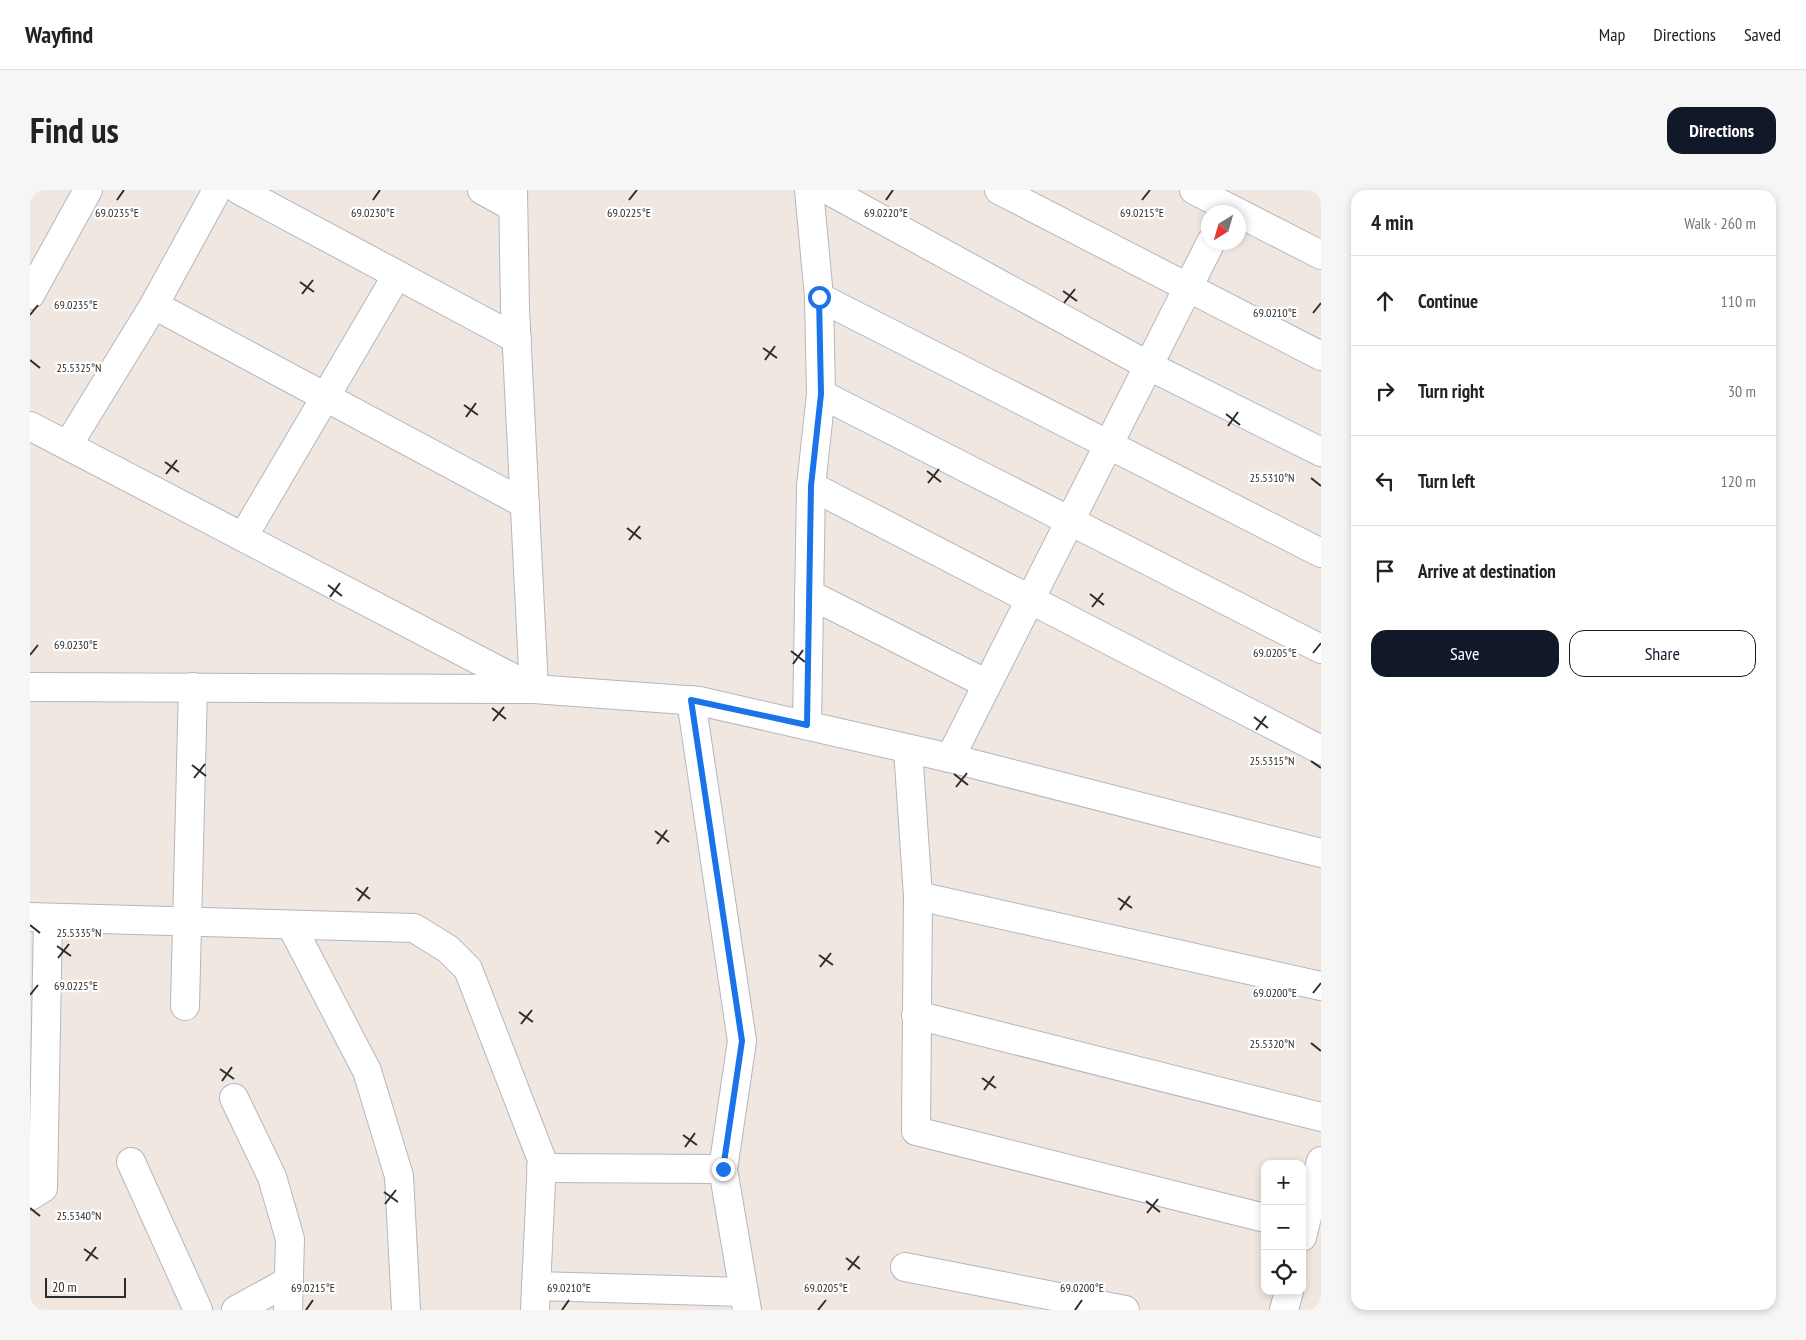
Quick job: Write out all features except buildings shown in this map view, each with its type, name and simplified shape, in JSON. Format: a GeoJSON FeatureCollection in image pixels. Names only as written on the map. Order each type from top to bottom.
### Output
{"type":"FeatureCollection","features":[{"type":"Feature","properties":{"kind":"street"},"geometry":{"type":"LineString","coordinates":[[30,295],[88,190]]}},
{"type":"Feature","properties":{"kind":"street"},"geometry":{"type":"LineString","coordinates":[[68,445],[154,305],[217,190]]}},
{"type":"Feature","properties":{"kind":"street"},"geometry":{"type":"LineString","coordinates":[[239,190],[517,339]]}},
{"type":"Feature","properties":{"kind":"street"},"geometry":{"type":"LineString","coordinates":[[482,190],[512,198],[534,689]]}},
{"type":"Feature","properties":{"kind":"street"},"geometry":{"type":"LineString","coordinates":[[807,725],[811,486],[821,394],[819,297],[809,190]]}},
{"type":"Feature","properties":{"kind":"street"},"geometry":{"type":"LineString","coordinates":[[828,190],[1149,366],[1321,452]]}},
{"type":"Feature","properties":{"kind":"street"},"geometry":{"type":"LineString","coordinates":[[999,190],[1321,356]]}},
{"type":"Feature","properties":{"kind":"street"},"geometry":{"type":"LineString","coordinates":[[1194,190],[1231,203],[1321,255]]}},
{"type":"Feature","properties":{"kind":"street"},"geometry":{"type":"LineString","coordinates":[[950,758],[1207,250]]}},
{"type":"Feature","properties":{"kind":"street"},"geometry":{"type":"LineString","coordinates":[[243,537],[397,274]]}},
{"type":"Feature","properties":{"kind":"street"},"geometry":{"type":"LineString","coordinates":[[819,297],[1321,553]]}},
{"type":"Feature","properties":{"kind":"street"},"geometry":{"type":"LineString","coordinates":[[154,305],[525,504]]}},
{"type":"Feature","properties":{"kind":"street"},"geometry":{"type":"LineString","coordinates":[[821,394],[1321,649]]}},
{"type":"Feature","properties":{"kind":"street"},"geometry":{"type":"LineString","coordinates":[[30,426],[534,689]]}},
{"type":"Feature","properties":{"kind":"street"},"geometry":{"type":"LineString","coordinates":[[811,486],[1321,750]]}},
{"type":"Feature","properties":{"kind":"street"},"geometry":{"type":"LineString","coordinates":[[809,594],[987,684]]}},
{"type":"Feature","properties":{"kind":"street"},"geometry":{"type":"LineString","coordinates":[[30,687],[534,689],[691,700],[950,758],[1321,853]]}},
{"type":"Feature","properties":{"kind":"street"},"geometry":{"type":"LineString","coordinates":[[185,1006],[193,687]]}},
{"type":"Feature","properties":{"kind":"street"},"geometry":{"type":"LineString","coordinates":[[30,1196],[43,1188],[39,918],[414,928],[455,956],[468,969],[542,1160],[535,1298],[746,1301],[723,1169],[742,1041],[691,700]]}},
{"type":"Feature","properties":{"kind":"street"},"geometry":{"type":"LineString","coordinates":[[908,748],[918,896],[916,1131],[1261,1217]]}},
{"type":"Feature","properties":{"kind":"street"},"geometry":{"type":"LineString","coordinates":[[918,896],[1321,986]]}},
{"type":"Feature","properties":{"kind":"street"},"geometry":{"type":"LineString","coordinates":[[291,925],[367,1071],[399,1176],[406,1310]]}},
{"type":"Feature","properties":{"kind":"street"},"geometry":{"type":"LineString","coordinates":[[916,1015],[1321,1117]]}},
{"type":"Feature","properties":{"kind":"street"},"geometry":{"type":"LineString","coordinates":[[234,1098],[274,1186],[290,1239],[288,1310]]}},
{"type":"Feature","properties":{"kind":"street"},"geometry":{"type":"LineString","coordinates":[[131,1162],[198,1310]]}},
{"type":"Feature","properties":{"kind":"street"},"geometry":{"type":"LineString","coordinates":[[1308,1231],[1321,1162]]}},
{"type":"Feature","properties":{"kind":"street"},"geometry":{"type":"LineString","coordinates":[[541,1168],[723,1169]]}},
{"type":"Feature","properties":{"kind":"street"},"geometry":{"type":"LineString","coordinates":[[905,1267],[1125,1310]]}},
{"type":"Feature","properties":{"kind":"street"},"geometry":{"type":"LineString","coordinates":[[236,1310],[288,1281]]}},
{"type":"Feature","properties":{"kind":"street"},"geometry":{"type":"LineString","coordinates":[[1284,1310],[1288,1295]]}},
{"type":"Feature","properties":{"kind":"route"},"geometry":{"type":"LineString","coordinates":[[723,1169],[742,1041],[691,700],[807,725],[811,486],[821,394],[819,297]]}}]}
